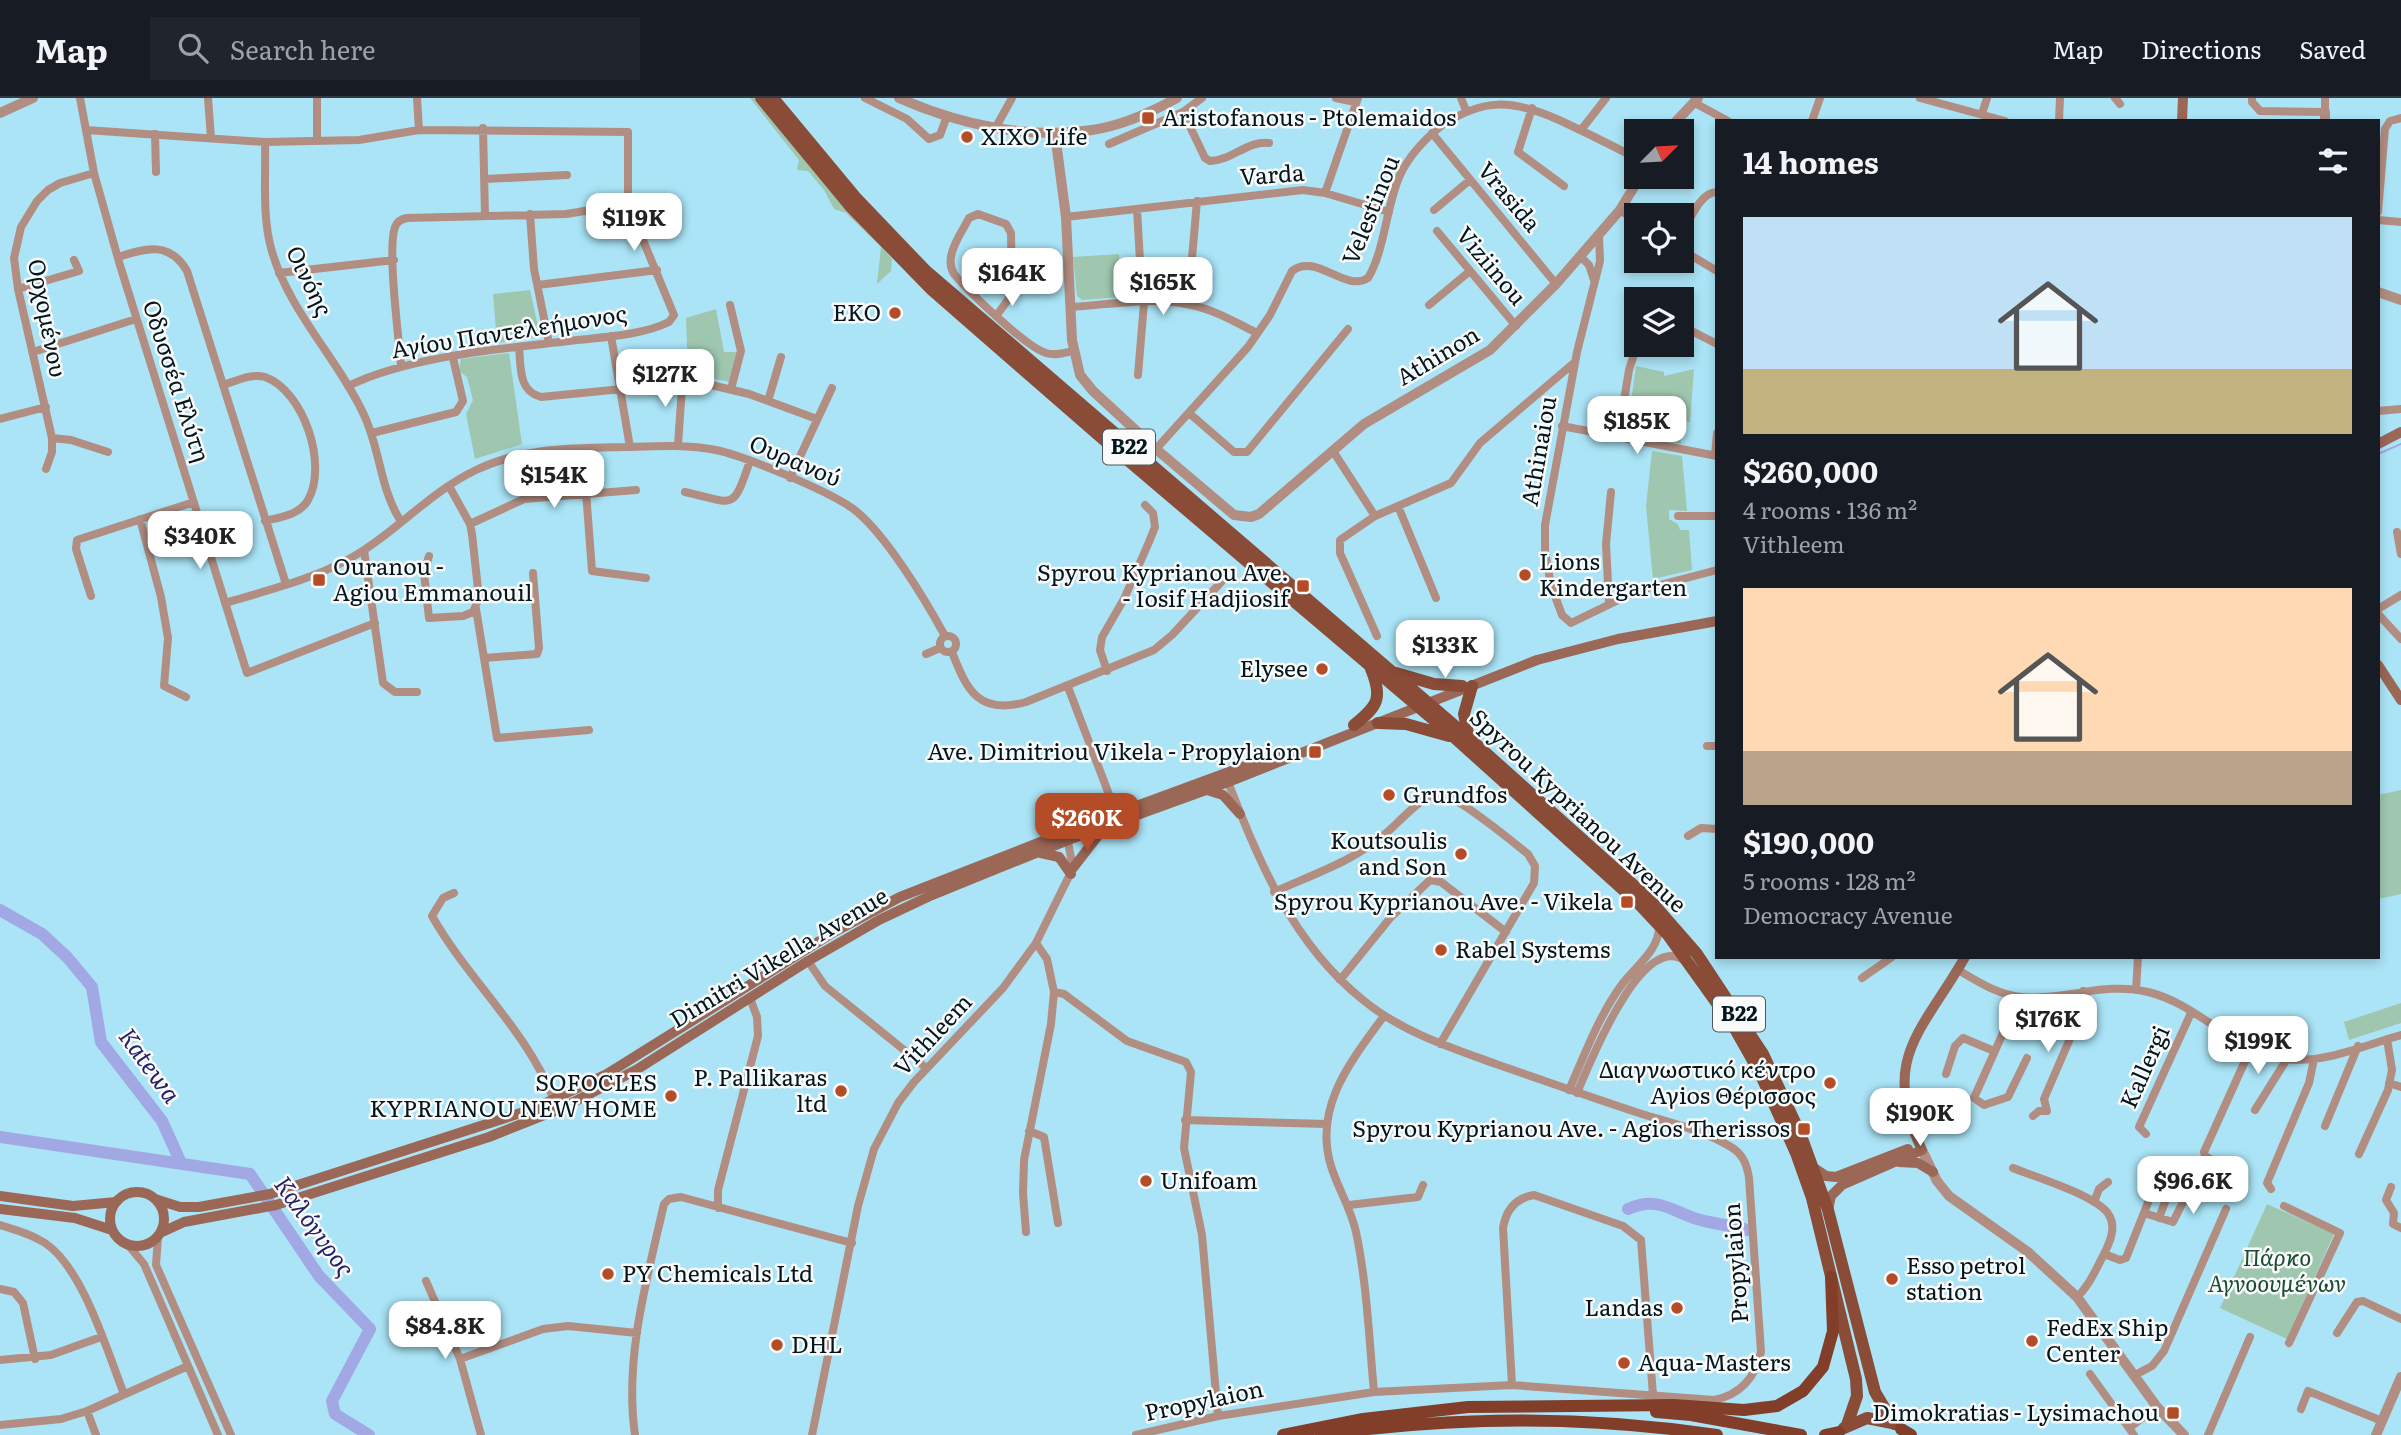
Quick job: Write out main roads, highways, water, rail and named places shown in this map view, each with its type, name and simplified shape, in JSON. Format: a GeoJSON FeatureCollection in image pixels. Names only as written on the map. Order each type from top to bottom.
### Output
{"type":"FeatureCollection","features":[{"type":"Feature","properties":{"kind":"highway"},"geometry":{"type":"LineString","coordinates":[[1283,1435],[1432,1409],[1524,1405],[1674,1405],[1764,1409],[1791,1399],[1814,1380],[1828,1355],[1834,1311],[1831,1277]]}},
{"type":"Feature","properties":{"kind":"highway"},"geometry":{"type":"LineString","coordinates":[[1586,1406],[1690,1415],[1801,1435]]}},
{"type":"Feature","properties":{"kind":"highway"},"geometry":{"type":"LineString","coordinates":[[1321,1435],[1408,1424],[1505,1419],[1632,1424],[1717,1435]]}},
{"type":"Feature","properties":{"kind":"highway"},"geometry":{"type":"LineString","coordinates":[[1825,1435],[1840,1431]]}},
{"type":"Feature","properties":{"kind":"main road","name":"Spyrou Kyprianou Avenue"},"geometry":{"type":"LineString","coordinates":[[761,98],[850,206],[932,290],[1390,670],[1421,704]]}},
{"type":"Feature","properties":{"kind":"main road","name":"Spyrou Kyprianou Avenue"},"geometry":{"type":"LineString","coordinates":[[773,98],[857,199],[925,270],[1370,666],[1462,738],[1642,892],[1697,954],[1763,1054],[1814,1168],[1828,1210],[1875,1392],[1903,1431]]}},
{"type":"Feature","properties":{"kind":"main road"},"geometry":{"type":"LineString","coordinates":[[2182,119],[2183,98]]}},
{"type":"Feature","properties":{"kind":"main road"},"geometry":{"type":"LineString","coordinates":[[2380,443],[2401,432]]}},
{"type":"Feature","properties":{"kind":"main road"},"geometry":{"type":"LineString","coordinates":[[1421,704],[1496,675],[1592,645],[1715,621]]}},
{"type":"Feature","properties":{"kind":"main road"},"geometry":{"type":"LineString","coordinates":[[1354,725],[1372,709],[1377,699],[1377,684],[1370,666]]}},
{"type":"Feature","properties":{"kind":"main road"},"geometry":{"type":"LineString","coordinates":[[2380,668],[2401,700]]}},
{"type":"Feature","properties":{"kind":"main road"},"geometry":{"type":"LineString","coordinates":[[1390,670],[1427,683],[1467,686]]}},
{"type":"Feature","properties":{"kind":"main road"},"geometry":{"type":"LineString","coordinates":[[1378,723],[1406,724],[1462,738],[1467,686]]}},
{"type":"Feature","properties":{"kind":"main road","name":"Dimitri Vikella Avenue"},"geometry":{"type":"LineString","coordinates":[[155,1199],[180,1207],[199,1207],[265,1196],[485,1127],[554,1100],[639,1056],[870,912],[945,878],[1378,723],[1421,704]]}},
{"type":"Feature","properties":{"kind":"main road","name":"Dimitri Vikella Avenue"},"geometry":{"type":"LineString","coordinates":[[159,1235],[184,1222],[272,1206],[489,1137],[562,1108],[636,1070],[808,961],[879,920],[932,895],[1036,853],[1067,836],[1106,826],[1118,817],[1206,790],[1226,778],[1354,725],[1421,704]]}},
{"type":"Feature","properties":{"kind":"main road","name":"Spyrou Kyprianou Avenue"},"geometry":{"type":"LineString","coordinates":[[1462,738],[1659,925],[1734,1027],[1777,1110],[1812,1198],[1857,1389],[1856,1404],[1840,1431]]}},
{"type":"Feature","properties":{"kind":"main road"},"geometry":{"type":"LineString","coordinates":[[1206,790],[1223,795],[1241,814]]}},
{"type":"Feature","properties":{"kind":"main road"},"geometry":{"type":"LineString","coordinates":[[1036,853],[1059,857],[1072,871],[1106,826]]}},
{"type":"Feature","properties":{"kind":"main road"},"geometry":{"type":"LineString","coordinates":[[1814,1168],[1826,1176],[1836,1177],[1921,1147],[1912,1125],[1905,1087],[1911,1046],[1921,1023],[1964,959]]}},
{"type":"Feature","properties":{"kind":"main road"},"geometry":{"type":"LineString","coordinates":[[1828,1210],[1830,1196],[1836,1188],[1892,1159],[1904,1143],[1912,1125]]}},
{"type":"Feature","properties":{"kind":"main road"},"geometry":{"type":"LineString","coordinates":[[1892,1159],[1918,1163],[1933,1172]]}},
{"type":"Feature","properties":{"kind":"main road"},"geometry":{"type":"LineString","coordinates":[[0,1196],[73,1206],[116,1202],[134,1192],[145,1193],[155,1199],[162,1208],[164,1220],[159,1235],[146,1245],[128,1245],[118,1238],[112,1230],[110,1220],[116,1202]]}},
{"type":"Feature","properties":{"kind":"main road"},"geometry":{"type":"LineString","coordinates":[[0,1209],[75,1219],[112,1230]]}},
{"type":"Feature","properties":{"kind":"main road","name":"B22"},"geometry":{"type":"LineString","coordinates":[[1840,1431],[1867,1418],[1881,1418],[1903,1431]]}},
{"type":"Feature","properties":{"kind":"waterway","name":"Katewa"},"geometry":{"type":"LineString","coordinates":[[2380,453],[2401,444]]}},
{"type":"Feature","properties":{"kind":"waterway","name":"Katewa"},"geometry":{"type":"LineString","coordinates":[[0,910],[42,934],[67,957],[92,987],[101,1042],[162,1121],[181,1163]]}},
{"type":"Feature","properties":{"kind":"waterway","name":"Καλόγυρος"},"geometry":{"type":"LineString","coordinates":[[0,1137],[250,1174],[319,1276],[370,1329],[332,1401],[335,1414],[369,1435]]}},
{"type":"Feature","properties":{"kind":"waterway"},"geometry":{"type":"LineString","coordinates":[[1628,1209],[1638,1205],[1655,1204],[1697,1219],[1747,1230]]}},
{"type":"Feature","properties":{"kind":"place","name":"Aristofanous - Ptolemaidos"},"geometry":{"type":"Point","coordinates":[1148,118]}},
{"type":"Feature","properties":{"kind":"place","name":"XIXO Life"},"geometry":{"type":"Point","coordinates":[967,137]}},
{"type":"Feature","properties":{"kind":"place","name":"EKO"},"geometry":{"type":"Point","coordinates":[895,313]}},
{"type":"Feature","properties":{"kind":"place","name":"Lions Kindergarten"},"geometry":{"type":"Point","coordinates":[1525,575]}},
{"type":"Feature","properties":{"kind":"place","name":"Ouranou - Agiou Emmanouil"},"geometry":{"type":"Point","coordinates":[319,580]}},
{"type":"Feature","properties":{"kind":"place","name":"Spyrou Kyprianou Ave. - Iosif Hadjiosif"},"geometry":{"type":"Point","coordinates":[1303,586]}},
{"type":"Feature","properties":{"kind":"place","name":"Elysee"},"geometry":{"type":"Point","coordinates":[1322,669]}},
{"type":"Feature","properties":{"kind":"place","name":"Ave. Dimitriou Vikela - Propylaion"},"geometry":{"type":"Point","coordinates":[1315,752]}},
{"type":"Feature","properties":{"kind":"place","name":"Grundfos"},"geometry":{"type":"Point","coordinates":[1389,795]}},
{"type":"Feature","properties":{"kind":"place","name":"Koutsoulis and Son"},"geometry":{"type":"Point","coordinates":[1461,854]}},
{"type":"Feature","properties":{"kind":"place","name":"Spyrou Kyprianou Ave. - Vikela"},"geometry":{"type":"Point","coordinates":[1627,902]}},
{"type":"Feature","properties":{"kind":"place","name":"Rabel Systems"},"geometry":{"type":"Point","coordinates":[1441,950]}},
{"type":"Feature","properties":{"kind":"place","name":"Διαγνωστικό κέντρο Αγios Θέρισσος"},"geometry":{"type":"Point","coordinates":[1830,1083]}},
{"type":"Feature","properties":{"kind":"place","name":"P. Pallikaras ltd"},"geometry":{"type":"Point","coordinates":[841,1091]}},
{"type":"Feature","properties":{"kind":"place","name":"SOFOCLES KYPRIANOU NEW HOME"},"geometry":{"type":"Point","coordinates":[671,1096]}},
{"type":"Feature","properties":{"kind":"place","name":"Spyrou Kyprianou Ave. - Agios Therissos"},"geometry":{"type":"Point","coordinates":[1804,1129]}},
{"type":"Feature","properties":{"kind":"place","name":"Unifoam"},"geometry":{"type":"Point","coordinates":[1146,1181]}},
{"type":"Feature","properties":{"kind":"place","name":"PY Chemicals Ltd"},"geometry":{"type":"Point","coordinates":[608,1274]}},
{"type":"Feature","properties":{"kind":"place","name":"Esso petrol station"},"geometry":{"type":"Point","coordinates":[1892,1279]}},
{"type":"Feature","properties":{"kind":"place","name":"Landas"},"geometry":{"type":"Point","coordinates":[1677,1308]}},
{"type":"Feature","properties":{"kind":"place","name":"FedEx Ship Center"},"geometry":{"type":"Point","coordinates":[2032,1341]}},
{"type":"Feature","properties":{"kind":"place","name":"DHL"},"geometry":{"type":"Point","coordinates":[777,1345]}},
{"type":"Feature","properties":{"kind":"place","name":"Aqua-Masters"},"geometry":{"type":"Point","coordinates":[1624,1363]}},
{"type":"Feature","properties":{"kind":"place","name":"Dimokratias - Lysimachou"},"geometry":{"type":"Point","coordinates":[2173,1413]}},
{"type":"Feature","properties":{"kind":"park label","name":"Πάρκο Αγνοουμένων"},"geometry":{"type":"Point","coordinates":[2277,1271]}}]}
